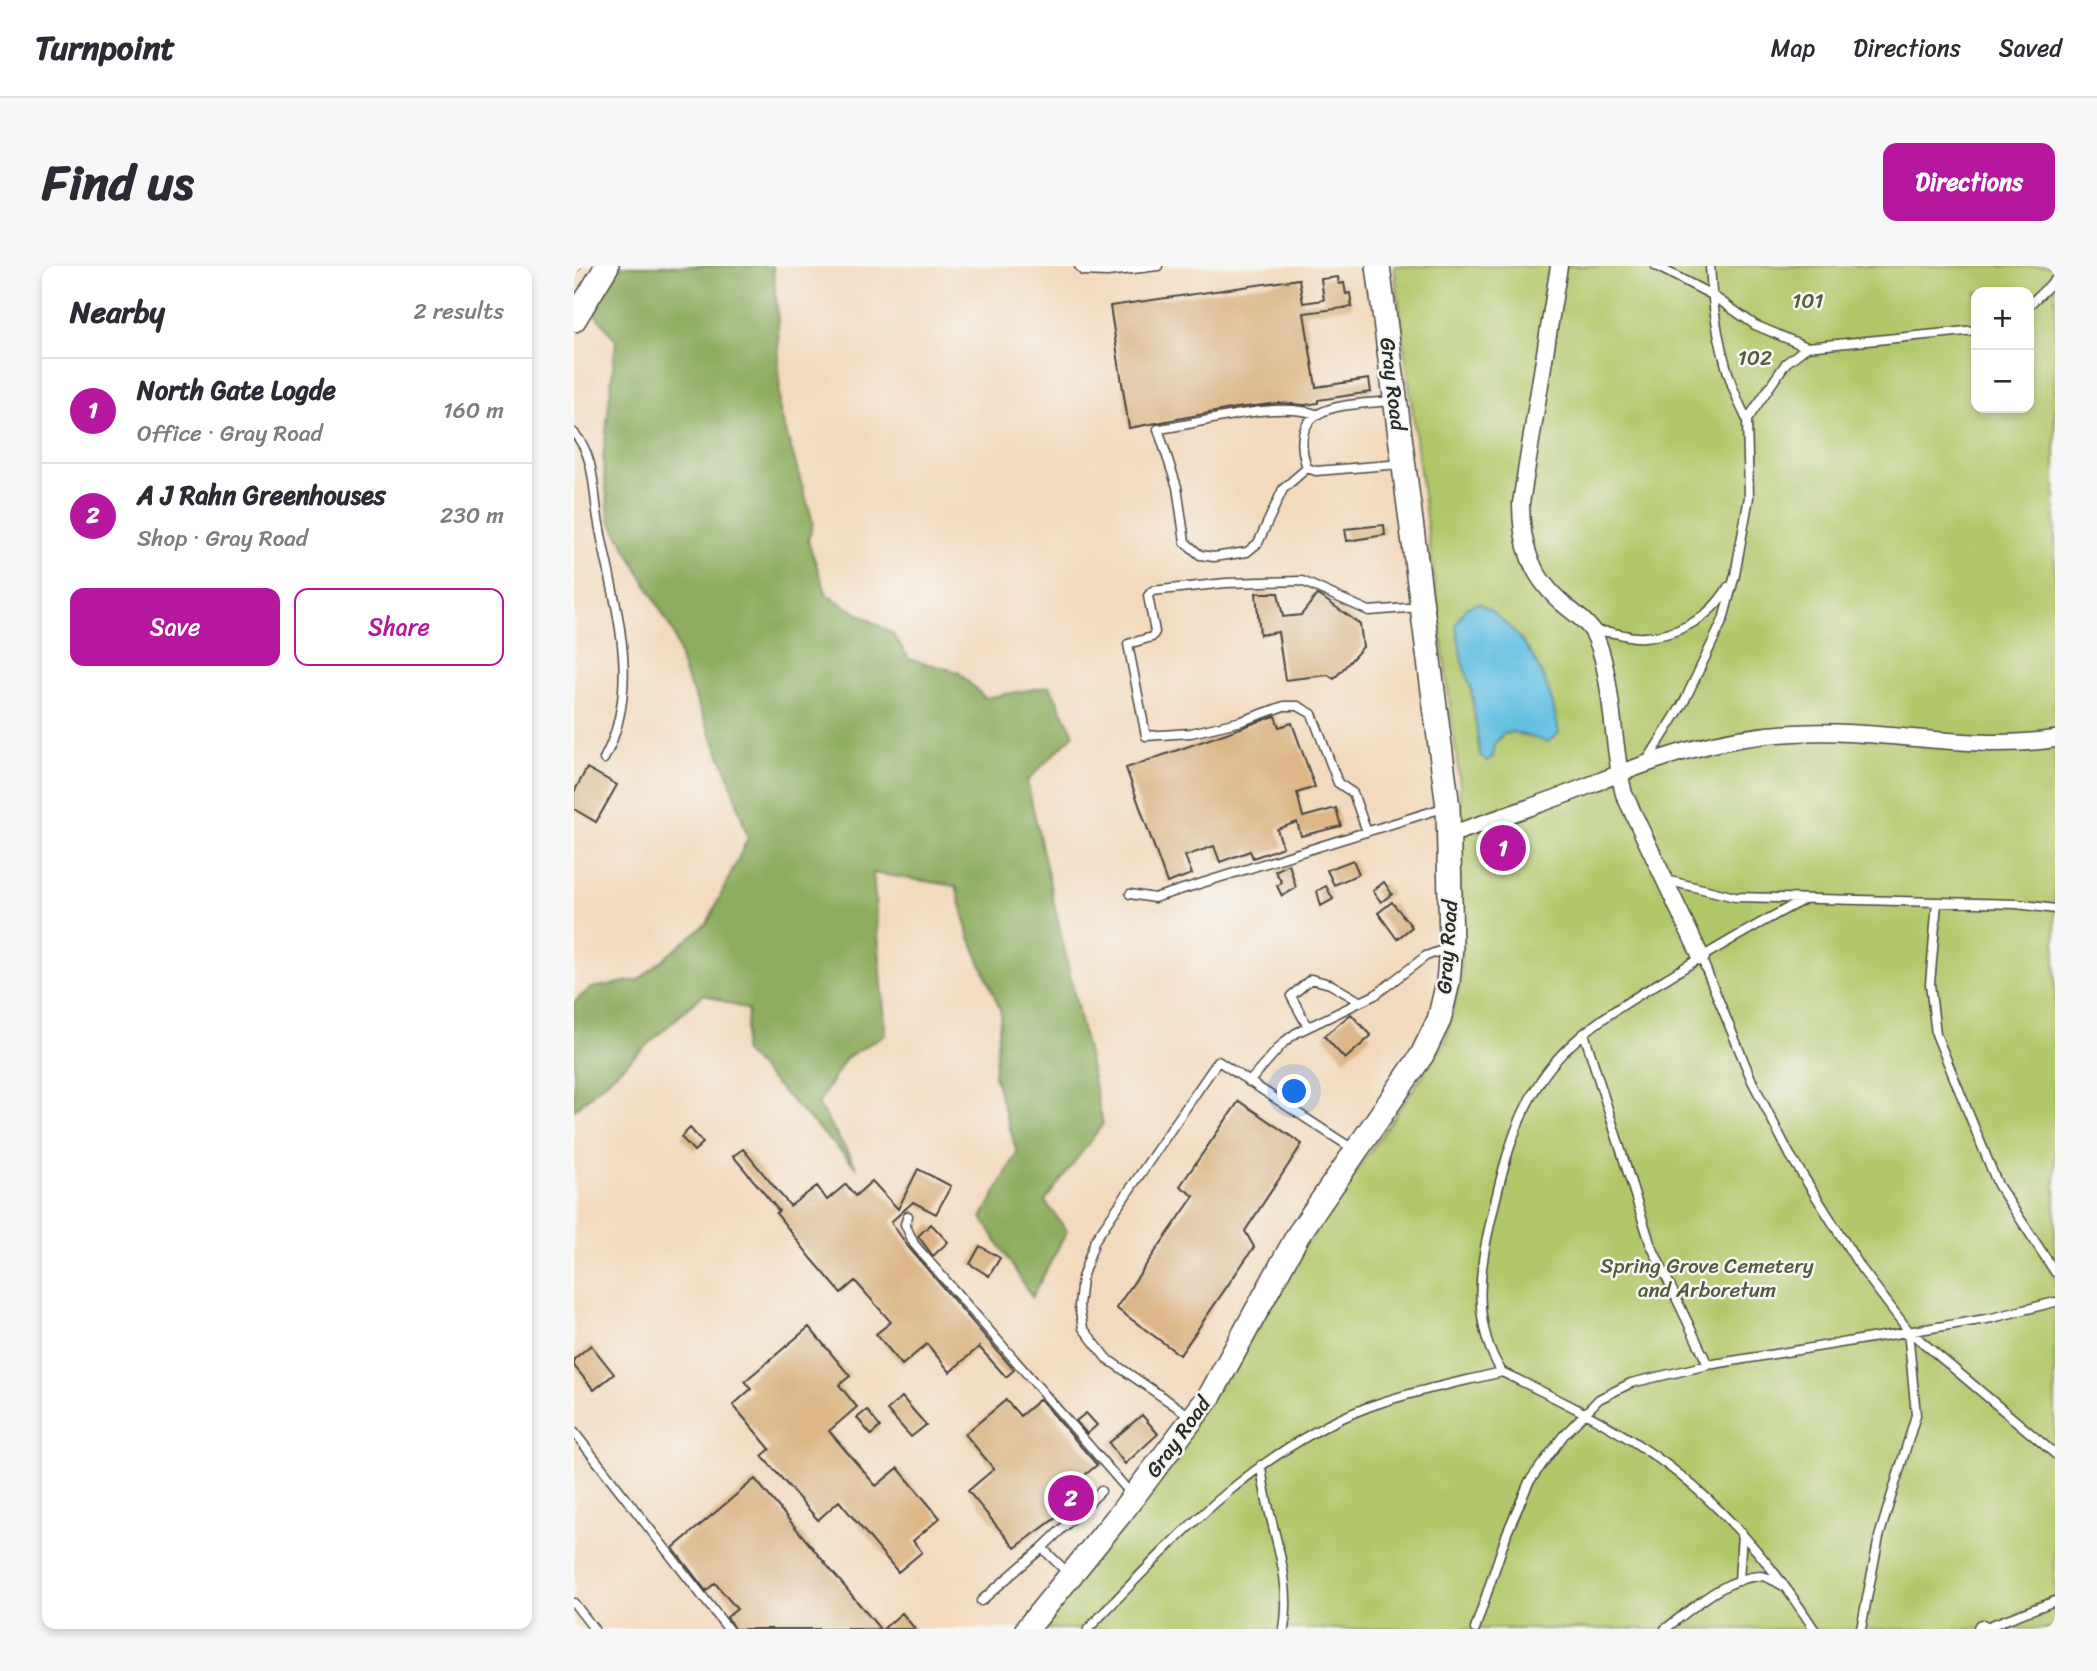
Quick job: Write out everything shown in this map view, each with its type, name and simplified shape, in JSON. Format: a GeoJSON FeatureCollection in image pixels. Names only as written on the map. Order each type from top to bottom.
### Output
{"type":"FeatureCollection","features":[{"type":"Feature","properties":{"kind":"street"},"geometry":{"type":"LineString","coordinates":[[574,320],[607,266]]}},
{"type":"Feature","properties":{"kind":"street","name":"Gray Road"},"geometry":{"type":"LineString","coordinates":[[1027,1629],[1134,1497],[1210,1394],[1298,1235],[1432,1038],[1448,982],[1451,947],[1448,807],[1378,266]]}},
{"type":"Feature","properties":{"kind":"street"},"geometry":{"type":"LineString","coordinates":[[1559,266],[1521,503],[1521,530],[1533,569],[1546,588],[1593,632],[1604,667],[1618,773],[1624,794],[1701,957]]}},
{"type":"Feature","properties":{"kind":"street"},"geometry":{"type":"LineString","coordinates":[[1450,835],[1647,761],[1730,740],[1795,733],[1886,735],[1979,744],[2055,739]]}},
{"type":"Feature","properties":{"kind":"lane"},"geometry":{"type":"LineString","coordinates":[[1079,266],[1083,271],[1107,272],[1158,266]]}},
{"type":"Feature","properties":{"kind":"lane"},"geometry":{"type":"LineString","coordinates":[[1656,266],[1712,295],[1755,325],[1807,347],[1971,331]]}},
{"type":"Feature","properties":{"kind":"lane"},"geometry":{"type":"LineString","coordinates":[[1647,761],[1684,702],[1717,631],[1735,575],[1749,497],[1747,420],[1737,400],[1719,340],[1710,266]]}},
{"type":"Feature","properties":{"kind":"lane"},"geometry":{"type":"LineString","coordinates":[[2034,300],[2055,280]]}},
{"type":"Feature","properties":{"kind":"lane"},"geometry":{"type":"LineString","coordinates":[[1747,420],[1786,363],[1807,347]]}},
{"type":"Feature","properties":{"kind":"lane"},"geometry":{"type":"LineString","coordinates":[[1307,468],[1301,440],[1306,426],[1315,414],[1326,409],[1396,401]]}},
{"type":"Feature","properties":{"kind":"lane"},"geometry":{"type":"LineString","coordinates":[[1307,468],[1283,489],[1253,548],[1237,555],[1200,555],[1185,542],[1177,487],[1158,429],[1224,417],[1300,409],[1315,414]]}},
{"type":"Feature","properties":{"kind":"lane"},"geometry":{"type":"LineString","coordinates":[[574,433],[589,456],[602,543],[622,629],[620,717],[617,732],[604,759]]}},
{"type":"Feature","properties":{"kind":"lane"},"geometry":{"type":"LineString","coordinates":[[1307,468],[1316,471],[1404,464]]}},
{"type":"Feature","properties":{"kind":"lane"},"geometry":{"type":"LineString","coordinates":[[1593,632],[1605,630],[1633,637],[1662,637],[1685,628],[1720,601],[1735,575]]}},
{"type":"Feature","properties":{"kind":"lane"},"geometry":{"type":"LineString","coordinates":[[1367,832],[1353,793],[1338,783],[1312,714],[1307,709],[1284,706],[1242,721],[1191,733],[1146,736],[1128,644],[1152,637],[1154,632],[1148,596],[1161,590],[1226,583],[1302,581],[1369,611],[1423,607]]}},
{"type":"Feature","properties":{"kind":"lane"},"geometry":{"type":"LineString","coordinates":[[1130,894],[1154,898],[1448,807]]}},
{"type":"Feature","properties":{"kind":"lane"},"geometry":{"type":"LineString","coordinates":[[1666,880],[1735,897],[2017,904],[2055,909]]}},
{"type":"Feature","properties":{"kind":"lane"},"geometry":{"type":"LineString","coordinates":[[1805,899],[1735,935],[1584,1033],[1558,1056],[1521,1117],[1499,1182],[1483,1254],[1479,1288],[1483,1329],[1492,1357],[1502,1372],[1643,1448],[1695,1487],[1742,1533],[1788,1588],[1814,1629]]}},
{"type":"Feature","properties":{"kind":"lane"},"geometry":{"type":"LineString","coordinates":[[1937,902],[1930,984],[1936,1034],[1998,1185],[2055,1272]]}},
{"type":"Feature","properties":{"kind":"lane"},"geometry":{"type":"LineString","coordinates":[[1249,1082],[1284,1042],[1308,1027],[1361,1002],[1426,956],[1451,947]]}},
{"type":"Feature","properties":{"kind":"lane"},"geometry":{"type":"LineString","coordinates":[[1701,957],[1752,1081],[1790,1156],[1861,1268],[1908,1330],[2055,1454]]}},
{"type":"Feature","properties":{"kind":"lane"},"geometry":{"type":"LineString","coordinates":[[1308,1027],[1291,996],[1311,979],[1330,984],[1361,1002]]}},
{"type":"Feature","properties":{"kind":"lane"},"geometry":{"type":"LineString","coordinates":[[1584,1033],[1650,1243],[1707,1365]]}},
{"type":"Feature","properties":{"kind":"lane"},"geometry":{"type":"LineString","coordinates":[[1193,1418],[1106,1358],[1083,1328],[1079,1306],[1082,1278],[1095,1240],[1218,1061],[1355,1150]]}},
{"type":"Feature","properties":{"kind":"lane"},"geometry":{"type":"LineString","coordinates":[[908,1216],[905,1224],[914,1244],[1134,1497]]}},
{"type":"Feature","properties":{"kind":"lane"},"geometry":{"type":"LineString","coordinates":[[1475,1629],[1507,1533],[1530,1482],[1563,1436],[1599,1399],[1631,1382],[1707,1365],[1992,1318],[2055,1302]]}},
{"type":"Feature","properties":{"kind":"lane"},"geometry":{"type":"LineString","coordinates":[[1861,1629],[1879,1537],[1916,1415],[1908,1330]]}},
{"type":"Feature","properties":{"kind":"lane"},"geometry":{"type":"LineString","coordinates":[[1088,1629],[1186,1527],[1261,1465],[1308,1436],[1366,1408],[1421,1389],[1502,1372]]}},
{"type":"Feature","properties":{"kind":"lane"},"geometry":{"type":"LineString","coordinates":[[574,1432],[729,1629]]}},
{"type":"Feature","properties":{"kind":"lane"},"geometry":{"type":"LineString","coordinates":[[1261,1465],[1264,1496],[1283,1563],[1287,1610],[1284,1629]]}},
{"type":"Feature","properties":{"kind":"lane"},"geometry":{"type":"LineString","coordinates":[[981,1601],[1042,1548],[1101,1491]]}},
{"type":"Feature","properties":{"kind":"lane"},"geometry":{"type":"LineString","coordinates":[[1739,1581],[1742,1533]]}},
{"type":"Feature","properties":{"kind":"lane"},"geometry":{"type":"LineString","coordinates":[[1042,1548],[1070,1575]]}},
{"type":"Feature","properties":{"kind":"lane"},"geometry":{"type":"LineString","coordinates":[[1665,1629],[1708,1597],[1739,1581],[1762,1576],[1788,1588]]}},
{"type":"Feature","properties":{"kind":"lane"},"geometry":{"type":"LineString","coordinates":[[1982,1629],[2055,1601]]}},
{"type":"Feature","properties":{"kind":"lane"},"geometry":{"type":"LineString","coordinates":[[574,1603],[594,1629]]}},
{"type":"Feature","properties":{"kind":"green space"},"geometry":{"type":"Polygon","coordinates":[[[607,266],[773,266],[778,322],[780,411],[813,522],[808,541],[827,595],[893,634],[909,659],[958,672],[985,698],[1050,686],[1074,734],[1027,781],[1103,1124],[1045,1201],[1067,1231],[1032,1297],[982,1218],[1017,1153],[994,1075],[1001,1012],[970,938],[956,886],[873,873],[886,1034],[846,1058],[818,1104],[857,1168],[743,1051],[748,1010],[704,994],[574,1110],[574,1002],[591,988],[638,980],[708,922],[748,838],[727,771],[684,672],[673,632],[609,518],[603,459],[616,340],[585,302],[607,266]]]}},
{"type":"Feature","properties":{"kind":"green space","name":"Spring Grove Cemetery and Arboretum"},"geometry":{"type":"Polygon","coordinates":[[[1394,266],[2055,266],[2055,1629],[1038,1629],[1445,1043],[1461,974],[1460,784],[1394,266]]]}},
{"type":"Feature","properties":{"kind":"water"},"geometry":{"type":"Polygon","coordinates":[[[1479,603],[1510,628],[1534,659],[1549,694],[1559,733],[1548,742],[1513,732],[1503,734],[1495,743],[1493,757],[1486,761],[1480,756],[1471,688],[1462,662],[1456,624],[1466,607],[1479,603]]]}},
{"type":"Feature","properties":{"kind":"building"},"geometry":{"type":"Polygon","coordinates":[[[1338,277],[1339,284],[1344,283],[1346,294],[1350,293],[1352,307],[1304,313],[1316,387],[1369,379],[1371,392],[1318,400],[1318,403],[1305,405],[1279,403],[1236,408],[1129,428],[1110,306],[1299,279],[1303,303],[1324,300],[1321,279],[1338,277]]]}},
{"type":"Feature","properties":{"kind":"building"},"geometry":{"type":"Polygon","coordinates":[[[1384,525],[1385,535],[1347,541],[1345,529],[1384,525]]]}},
{"type":"Feature","properties":{"kind":"building"},"geometry":{"type":"Polygon","coordinates":[[[1256,593],[1278,593],[1283,617],[1301,615],[1317,595],[1323,598],[1360,624],[1363,647],[1334,679],[1328,675],[1285,680],[1278,632],[1260,635],[1256,593]]]}},
{"type":"Feature","properties":{"kind":"building"},"geometry":{"type":"Polygon","coordinates":[[[1275,716],[1279,727],[1292,723],[1315,787],[1297,793],[1303,817],[1336,808],[1341,826],[1301,836],[1297,822],[1277,829],[1283,847],[1253,858],[1250,851],[1220,862],[1214,846],[1185,856],[1192,874],[1167,883],[1126,768],[1275,716]]]}},
{"type":"Feature","properties":{"kind":"building"},"geometry":{"type":"Polygon","coordinates":[[[587,768],[617,785],[596,822],[574,809],[574,792],[587,768]]]}},
{"type":"Feature","properties":{"kind":"building"},"geometry":{"type":"Polygon","coordinates":[[[1508,830],[1518,859],[1499,866],[1489,836],[1508,830]]]}},
{"type":"Feature","properties":{"kind":"building"},"geometry":{"type":"Polygon","coordinates":[[[1353,860],[1359,874],[1334,885],[1327,870],[1353,860]]]}},
{"type":"Feature","properties":{"kind":"building"},"geometry":{"type":"Polygon","coordinates":[[[1289,864],[1296,888],[1282,896],[1277,886],[1282,883],[1275,871],[1289,864]]]}},
{"type":"Feature","properties":{"kind":"building"},"geometry":{"type":"Polygon","coordinates":[[[1384,882],[1392,894],[1381,902],[1373,891],[1384,882]]]}},
{"type":"Feature","properties":{"kind":"building"},"geometry":{"type":"Polygon","coordinates":[[[1326,886],[1333,899],[1321,906],[1317,891],[1326,886]]]}},
{"type":"Feature","properties":{"kind":"building"},"geometry":{"type":"Polygon","coordinates":[[[1392,902],[1412,927],[1397,939],[1378,913],[1392,902]]]}},
{"type":"Feature","properties":{"kind":"building"},"geometry":{"type":"Polygon","coordinates":[[[1351,1014],[1371,1036],[1345,1059],[1324,1036],[1351,1014]]]}},
{"type":"Feature","properties":{"kind":"building"},"geometry":{"type":"Polygon","coordinates":[[[1239,1101],[1302,1144],[1245,1231],[1254,1247],[1180,1355],[1116,1308],[1194,1196],[1180,1186],[1239,1101]]]}},
{"type":"Feature","properties":{"kind":"building"},"geometry":{"type":"Polygon","coordinates":[[[690,1128],[703,1143],[694,1151],[681,1137],[690,1128]]]}},
{"type":"Feature","properties":{"kind":"building"},"geometry":{"type":"Polygon","coordinates":[[[743,1149],[790,1206],[817,1186],[827,1200],[846,1184],[855,1196],[872,1181],[898,1209],[918,1169],[951,1186],[936,1214],[913,1202],[891,1222],[909,1248],[1014,1370],[1006,1377],[979,1347],[950,1372],[927,1344],[902,1365],[876,1334],[891,1322],[855,1281],[841,1293],[733,1156],[743,1149]]]}},
{"type":"Feature","properties":{"kind":"building"},"geometry":{"type":"Polygon","coordinates":[[[931,1224],[948,1242],[933,1256],[918,1236],[931,1224]]]}},
{"type":"Feature","properties":{"kind":"building"},"geometry":{"type":"Polygon","coordinates":[[[980,1246],[1000,1258],[989,1276],[970,1264],[980,1246]]]}},
{"type":"Feature","properties":{"kind":"building"},"geometry":{"type":"Polygon","coordinates":[[[809,1327],[850,1376],[839,1385],[857,1407],[829,1431],[876,1486],[898,1468],[940,1518],[913,1541],[922,1552],[898,1572],[839,1501],[818,1520],[762,1456],[770,1449],[733,1405],[751,1389],[745,1381],[809,1327]]]}},
{"type":"Feature","properties":{"kind":"building"},"geometry":{"type":"Polygon","coordinates":[[[591,1345],[614,1374],[594,1390],[574,1366],[574,1359],[591,1345]]]}},
{"type":"Feature","properties":{"kind":"building"},"geometry":{"type":"Polygon","coordinates":[[[902,1397],[926,1425],[911,1437],[887,1410],[902,1397]]]}},
{"type":"Feature","properties":{"kind":"building"},"geometry":{"type":"Polygon","coordinates":[[[1040,1399],[1097,1465],[1066,1491],[1076,1503],[1015,1548],[968,1491],[994,1469],[965,1434],[1006,1400],[1020,1416],[1040,1399]]]}},
{"type":"Feature","properties":{"kind":"building"},"geometry":{"type":"Polygon","coordinates":[[[867,1410],[880,1427],[871,1435],[857,1418],[867,1410]]]}},
{"type":"Feature","properties":{"kind":"building"},"geometry":{"type":"Polygon","coordinates":[[[1086,1413],[1097,1425],[1087,1434],[1076,1421],[1086,1413]]]}},
{"type":"Feature","properties":{"kind":"building"},"geometry":{"type":"Polygon","coordinates":[[[1142,1415],[1158,1434],[1125,1464],[1109,1443],[1142,1415]]]}},
{"type":"Feature","properties":{"kind":"building"},"geometry":{"type":"Polygon","coordinates":[[[755,1479],[880,1629],[734,1629],[727,1617],[737,1609],[715,1583],[706,1591],[673,1548],[755,1479]]]}},
{"type":"Feature","properties":{"kind":"building"},"geometry":{"type":"Polygon","coordinates":[[[902,1613],[915,1629],[883,1629],[902,1613]]]}},
{"type":"Feature","properties":{"kind":"place","name":"North Gate Logde"},"geometry":{"type":"Point","coordinates":[1503,848]}},
{"type":"Feature","properties":{"kind":"place","name":"A J Rahn Greenhouses"},"geometry":{"type":"Point","coordinates":[1071,1498]}},
{"type":"Feature","properties":{"kind":"park label","name":"101"},"geometry":{"type":"Point","coordinates":[1808,301]}},
{"type":"Feature","properties":{"kind":"park label","name":"102"},"geometry":{"type":"Point","coordinates":[1755,358]}}]}
